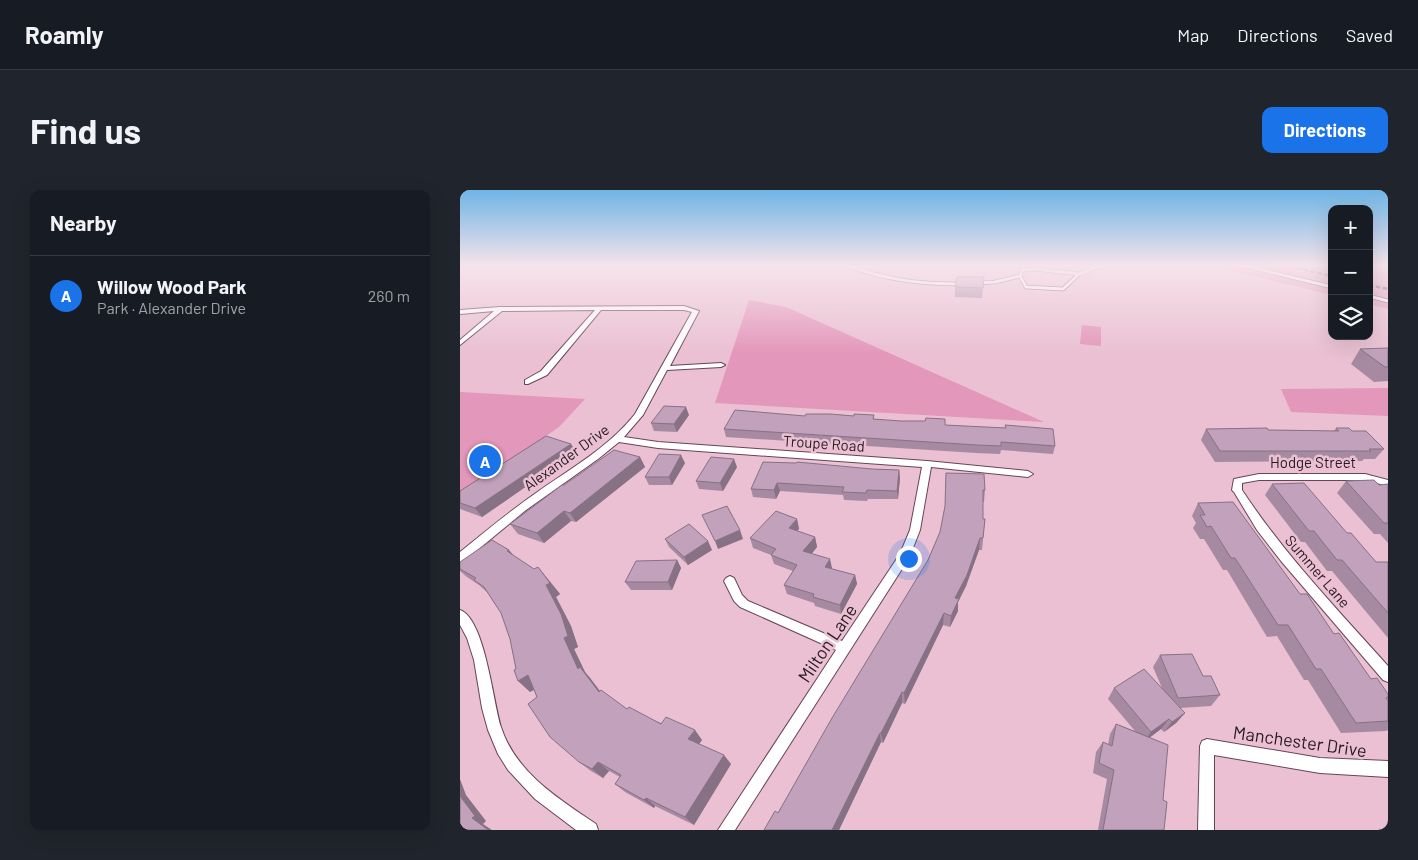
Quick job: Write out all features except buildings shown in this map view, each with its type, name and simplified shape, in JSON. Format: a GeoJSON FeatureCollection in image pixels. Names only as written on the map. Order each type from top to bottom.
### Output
{"type":"FeatureCollection","features":[{"type":"Feature","properties":{"kind":"street"},"geometry":{"type":"LineString","coordinates":[[460,312],[500,309],[599,309]]}},
{"type":"Feature","properties":{"kind":"street"},"geometry":{"type":"LineString","coordinates":[[460,343],[500,309]]}},
{"type":"Feature","properties":{"kind":"street"},"geometry":{"type":"LineString","coordinates":[[528,382],[544,373],[599,309]]}},
{"type":"Feature","properties":{"kind":"street","name":"Alexander Drive"},"geometry":{"type":"LineString","coordinates":[[460,558],[524,506],[596,458],[618,440],[639,415],[696,311],[599,309]]}},
{"type":"Feature","properties":{"kind":"street"},"geometry":{"type":"LineString","coordinates":[[665,368],[721,365]]}},
{"type":"Feature","properties":{"kind":"street","name":"Troupe Road"},"geometry":{"type":"LineString","coordinates":[[618,440],[658,445],[927,464],[1028,474]]}},
{"type":"Feature","properties":{"kind":"street","name":"Milton Lane"},"geometry":{"type":"LineString","coordinates":[[726,830],[844,648],[888,584],[911,543],[918,516],[927,464]]}},
{"type":"Feature","properties":{"kind":"street","name":"Hodge Street"},"geometry":{"type":"LineString","coordinates":[[1237,481],[1260,476],[1365,477],[1388,483]]}},
{"type":"Feature","properties":{"kind":"street","name":"Summer Lane"},"geometry":{"type":"LineString","coordinates":[[1237,481],[1237,490],[1261,527],[1285,558],[1388,676]]}},
{"type":"Feature","properties":{"kind":"street"},"geometry":{"type":"LineString","coordinates":[[730,581],[738,598],[744,604],[844,648]]}},
{"type":"Feature","properties":{"kind":"street"},"geometry":{"type":"LineString","coordinates":[[460,615],[473,634],[478,647],[489,708],[504,752],[523,778],[540,794],[590,830]]}},
{"type":"Feature","properties":{"kind":"street","name":"Manchester Drive"},"geometry":{"type":"LineString","coordinates":[[1206,830],[1207,746],[1280,761],[1357,770],[1388,769]]}},
{"type":"Feature","properties":{"kind":"lane"},"geometry":{"type":"LineString","coordinates":[[1373,297],[1388,301]]}},
{"type":"Feature","properties":{"kind":"shaded area"},"geometry":{"type":"Polygon","coordinates":[[[1373,295],[1388,295],[1388,309],[1373,305],[1373,295]]]}},
{"type":"Feature","properties":{"kind":"shaded area"},"geometry":{"type":"Polygon","coordinates":[[[749,300],[786,307],[1044,422],[715,403],[749,300]]]}},
{"type":"Feature","properties":{"kind":"shaded area"},"geometry":{"type":"Polygon","coordinates":[[[1082,325],[1101,327],[1101,346],[1080,344],[1082,325]]]}},
{"type":"Feature","properties":{"kind":"shaded area"},"geometry":{"type":"Polygon","coordinates":[[[1388,388],[1388,416],[1291,412],[1281,389],[1388,388]]]}},
{"type":"Feature","properties":{"kind":"shaded area"},"geometry":{"type":"Polygon","coordinates":[[[460,392],[585,399],[559,427],[460,495],[460,392]]]}},
{"type":"Feature","properties":{"kind":"place","name":"Willow Wood Park"},"geometry":{"type":"Point","coordinates":[485,461]}}]}
